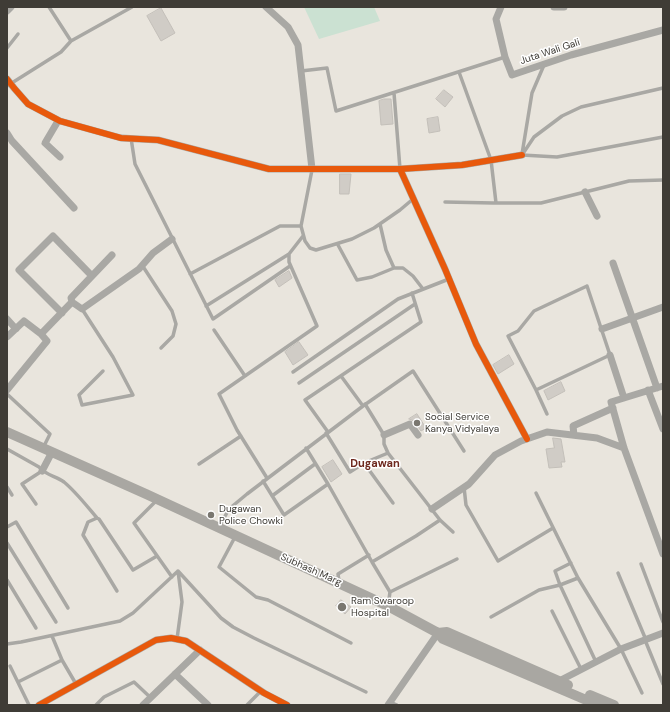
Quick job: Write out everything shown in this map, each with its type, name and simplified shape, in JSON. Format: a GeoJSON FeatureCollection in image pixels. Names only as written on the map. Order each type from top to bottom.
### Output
{"type":"FeatureCollection","features":[{"type":"Feature","properties":{"kind":"main road","name":"Subhash Marg"},"geometry":{"type":"LineString","coordinates":[[7,432],[157,499],[388,606],[438,633],[443,639],[557,684]]}},
{"type":"Feature","properties":{"kind":"main road"},"geometry":{"type":"LineString","coordinates":[[557,684],[598,705]]}},
{"type":"Feature","properties":{"kind":"main road"},"geometry":{"type":"LineString","coordinates":[[557,684],[614,705]]}},
{"type":"Feature","properties":{"kind":"street"},"geometry":{"type":"LineString","coordinates":[[7,11],[11,7]]}},
{"type":"Feature","properties":{"kind":"street"},"geometry":{"type":"LineString","coordinates":[[266,7],[288,27],[298,45],[312,169]]}},
{"type":"Feature","properties":{"kind":"street","name":"Juta Wali Gali"},"geometry":{"type":"LineString","coordinates":[[501,7],[496,19],[505,57],[512,75],[571,55],[663,30]]}},
{"type":"Feature","properties":{"kind":"street"},"geometry":{"type":"LineString","coordinates":[[554,7],[564,7]]}},
{"type":"Feature","properties":{"kind":"street"},"geometry":{"type":"LineString","coordinates":[[8,83],[28,104],[58,120],[121,138],[158,140],[269,169],[400,169],[462,165],[522,155]]}},
{"type":"Feature","properties":{"kind":"street"},"geometry":{"type":"LineString","coordinates":[[58,120],[45,143],[60,157]]}},
{"type":"Feature","properties":{"kind":"street"},"geometry":{"type":"LineString","coordinates":[[7,133],[12,141],[74,208]]}},
{"type":"Feature","properties":{"kind":"street"},"geometry":{"type":"LineString","coordinates":[[400,169],[476,344],[528,439]]}},
{"type":"Feature","properties":{"kind":"street"},"geometry":{"type":"LineString","coordinates":[[585,192],[597,216]]}},
{"type":"Feature","properties":{"kind":"street"},"geometry":{"type":"LineString","coordinates":[[62,313],[20,270],[53,236],[92,276]]}},
{"type":"Feature","properties":{"kind":"street"},"geometry":{"type":"LineString","coordinates":[[72,302],[82,309],[139,269],[153,252],[172,240]]}},
{"type":"Feature","properties":{"kind":"street"},"geometry":{"type":"LineString","coordinates":[[42,334],[72,302],[71,298],[112,255]]}},
{"type":"Feature","properties":{"kind":"street"},"geometry":{"type":"LineString","coordinates":[[613,263],[632,318],[660,387],[611,402],[624,448],[663,554]]}},
{"type":"Feature","properties":{"kind":"street"},"geometry":{"type":"LineString","coordinates":[[602,329],[663,306]]}},
{"type":"Feature","properties":{"kind":"street"},"geometry":{"type":"LineString","coordinates":[[7,319],[16,329]]}},
{"type":"Feature","properties":{"kind":"street"},"geometry":{"type":"LineString","coordinates":[[7,337],[24,321],[42,334],[47,342],[7,390]]}},
{"type":"Feature","properties":{"kind":"street"},"geometry":{"type":"LineString","coordinates":[[610,355],[624,398]]}},
{"type":"Feature","properties":{"kind":"street"},"geometry":{"type":"LineString","coordinates":[[648,390],[663,429]]}},
{"type":"Feature","properties":{"kind":"street"},"geometry":{"type":"LineString","coordinates":[[574,435],[573,426],[613,408]]}},
{"type":"Feature","properties":{"kind":"street"},"geometry":{"type":"LineString","coordinates":[[384,435],[410,424],[418,435]]}},
{"type":"Feature","properties":{"kind":"street"},"geometry":{"type":"LineString","coordinates":[[432,509],[469,484],[495,455],[521,441],[547,432],[597,438],[624,448]]}},
{"type":"Feature","properties":{"kind":"street"},"geometry":{"type":"LineString","coordinates":[[42,471],[48,450]]}},
{"type":"Feature","properties":{"kind":"street"},"geometry":{"type":"LineString","coordinates":[[389,703],[438,633]]}},
{"type":"Feature","properties":{"kind":"street"},"geometry":{"type":"LineString","coordinates":[[557,684],[581,669],[621,649],[663,634]]}},
{"type":"Feature","properties":{"kind":"street"},"geometry":{"type":"LineString","coordinates":[[39,705],[156,640],[172,638],[186,641],[261,691],[287,705]]}},
{"type":"Feature","properties":{"kind":"street"},"geometry":{"type":"LineString","coordinates":[[143,705],[200,650]]}},
{"type":"Feature","properties":{"kind":"street"},"geometry":{"type":"LineString","coordinates":[[175,674],[208,705]]}},
{"type":"Feature","properties":{"kind":"lane"},"geometry":{"type":"LineString","coordinates":[[50,7],[71,41]]}},
{"type":"Feature","properties":{"kind":"lane"},"geometry":{"type":"LineString","coordinates":[[8,83],[61,52],[71,41],[129,8]]}},
{"type":"Feature","properties":{"kind":"lane"},"geometry":{"type":"LineString","coordinates":[[7,48],[18,34]]}},
{"type":"Feature","properties":{"kind":"lane"},"geometry":{"type":"LineString","coordinates":[[301,71],[327,68],[336,111],[505,57]]}},
{"type":"Feature","properties":{"kind":"lane"},"geometry":{"type":"LineString","coordinates":[[522,155],[532,93],[544,64]]}},
{"type":"Feature","properties":{"kind":"lane"},"geometry":{"type":"LineString","coordinates":[[459,72],[491,160],[496,203]]}},
{"type":"Feature","properties":{"kind":"lane"},"geometry":{"type":"LineString","coordinates":[[522,155],[534,137],[562,116],[581,107],[663,88]]}},
{"type":"Feature","properties":{"kind":"lane"},"geometry":{"type":"LineString","coordinates":[[394,93],[400,169]]}},
{"type":"Feature","properties":{"kind":"lane"},"geometry":{"type":"LineString","coordinates":[[522,155],[557,157],[663,137]]}},
{"type":"Feature","properties":{"kind":"lane"},"geometry":{"type":"LineString","coordinates":[[130,138],[135,164],[213,319],[290,266]]}},
{"type":"Feature","properties":{"kind":"lane"},"geometry":{"type":"LineString","coordinates":[[312,169],[301,226],[305,241],[310,248],[316,250],[352,239],[380,224],[413,200]]}},
{"type":"Feature","properties":{"kind":"lane"},"geometry":{"type":"LineString","coordinates":[[445,202],[541,203],[629,181],[663,180]]}},
{"type":"Feature","properties":{"kind":"lane"},"geometry":{"type":"LineString","coordinates":[[380,224],[386,250],[394,268]]}},
{"type":"Feature","properties":{"kind":"lane"},"geometry":{"type":"LineString","coordinates":[[190,274],[280,226],[301,226]]}},
{"type":"Feature","properties":{"kind":"lane"},"geometry":{"type":"LineString","coordinates":[[206,306],[289,254],[303,236]]}},
{"type":"Feature","properties":{"kind":"lane"},"geometry":{"type":"LineString","coordinates":[[338,244],[357,280],[372,278],[394,268],[403,268],[413,276],[423,289]]}},
{"type":"Feature","properties":{"kind":"lane"},"geometry":{"type":"LineString","coordinates":[[267,478],[241,436],[219,394],[317,326],[288,262],[289,254]]}},
{"type":"Feature","properties":{"kind":"lane"},"geometry":{"type":"LineString","coordinates":[[142,265],[172,311],[176,324],[173,336],[161,348]]}},
{"type":"Feature","properties":{"kind":"lane"},"geometry":{"type":"LineString","coordinates":[[293,372],[398,299],[449,279]]}},
{"type":"Feature","properties":{"kind":"lane"},"geometry":{"type":"LineString","coordinates":[[536,390],[610,355],[587,286],[534,311],[518,331],[508,336],[548,414]]}},
{"type":"Feature","properties":{"kind":"lane"},"geometry":{"type":"LineString","coordinates":[[388,453],[364,463],[350,472],[305,400],[421,322],[412,293]]}},
{"type":"Feature","properties":{"kind":"lane"},"geometry":{"type":"LineString","coordinates":[[299,382],[415,304]]}},
{"type":"Feature","properties":{"kind":"lane"},"geometry":{"type":"LineString","coordinates":[[82,309],[113,357],[132,395],[82,405],[79,395],[102,371]]}},
{"type":"Feature","properties":{"kind":"lane"},"geometry":{"type":"LineString","coordinates":[[214,330],[245,376]]}},
{"type":"Feature","properties":{"kind":"lane"},"geometry":{"type":"LineString","coordinates":[[218,528],[229,509],[263,481],[364,405],[413,371],[464,451]]}},
{"type":"Feature","properties":{"kind":"lane"},"geometry":{"type":"LineString","coordinates":[[341,376],[364,405],[384,435],[384,444],[388,453],[440,520],[453,532]]}},
{"type":"Feature","properties":{"kind":"lane"},"geometry":{"type":"LineString","coordinates":[[7,394],[50,434],[48,450]]}},
{"type":"Feature","properties":{"kind":"lane"},"geometry":{"type":"LineString","coordinates":[[199,464],[241,436]]}},
{"type":"Feature","properties":{"kind":"lane"},"geometry":{"type":"LineString","coordinates":[[306,448],[390,592],[388,606]]}},
{"type":"Feature","properties":{"kind":"lane"},"geometry":{"type":"LineString","coordinates":[[7,449],[39,467],[42,471],[62,481],[83,501],[96,518],[99,519],[133,570],[157,556]]}},
{"type":"Feature","properties":{"kind":"lane"},"geometry":{"type":"LineString","coordinates":[[364,463],[392,503]]}},
{"type":"Feature","properties":{"kind":"lane"},"geometry":{"type":"LineString","coordinates":[[272,496],[315,464]]}},
{"type":"Feature","properties":{"kind":"lane"},"geometry":{"type":"LineString","coordinates":[[36,504],[22,484],[42,471]]}},
{"type":"Feature","properties":{"kind":"lane"},"geometry":{"type":"LineString","coordinates":[[263,481],[284,515],[328,484]]}},
{"type":"Feature","properties":{"kind":"lane"},"geometry":{"type":"LineString","coordinates":[[7,487],[12,495]]}},
{"type":"Feature","properties":{"kind":"lane"},"geometry":{"type":"LineString","coordinates":[[464,487],[466,505],[498,561],[553,528]]}},
{"type":"Feature","properties":{"kind":"lane"},"geometry":{"type":"LineString","coordinates":[[536,493],[578,578],[621,649],[642,693]]}},
{"type":"Feature","properties":{"kind":"lane"},"geometry":{"type":"LineString","coordinates":[[157,499],[134,523],[172,577]]}},
{"type":"Feature","properties":{"kind":"lane"},"geometry":{"type":"LineString","coordinates":[[96,518],[88,522],[84,535],[117,591]]}},
{"type":"Feature","properties":{"kind":"lane"},"geometry":{"type":"LineString","coordinates":[[372,562],[440,520]]}},
{"type":"Feature","properties":{"kind":"lane"},"geometry":{"type":"LineString","coordinates":[[7,528],[16,522],[68,608]]}},
{"type":"Feature","properties":{"kind":"lane"},"geometry":{"type":"LineString","coordinates":[[236,536],[219,567],[256,597],[268,600],[351,643]]}},
{"type":"Feature","properties":{"kind":"lane"},"geometry":{"type":"LineString","coordinates":[[7,543],[56,622]]}},
{"type":"Feature","properties":{"kind":"lane"},"geometry":{"type":"LineString","coordinates":[[339,583],[338,574],[369,556]]}},
{"type":"Feature","properties":{"kind":"lane"},"geometry":{"type":"LineString","coordinates":[[390,592],[457,559]]}},
{"type":"Feature","properties":{"kind":"lane"},"geometry":{"type":"LineString","coordinates":[[571,563],[555,571],[596,662]]}},
{"type":"Feature","properties":{"kind":"lane"},"geometry":{"type":"LineString","coordinates":[[641,564],[663,622]]}},
{"type":"Feature","properties":{"kind":"lane"},"geometry":{"type":"LineString","coordinates":[[7,644],[120,621],[133,613],[178,571]]}},
{"type":"Feature","properties":{"kind":"lane"},"geometry":{"type":"LineString","coordinates":[[177,639],[182,602],[178,571]]}},
{"type":"Feature","properties":{"kind":"lane"},"geometry":{"type":"LineString","coordinates":[[178,571],[221,618],[233,626],[254,638],[366,692]]}},
{"type":"Feature","properties":{"kind":"lane"},"geometry":{"type":"LineString","coordinates":[[618,573],[663,684]]}},
{"type":"Feature","properties":{"kind":"lane"},"geometry":{"type":"LineString","coordinates":[[491,617],[539,590],[560,585],[578,578]]}},
{"type":"Feature","properties":{"kind":"lane"},"geometry":{"type":"LineString","coordinates":[[7,580],[36,628]]}},
{"type":"Feature","properties":{"kind":"lane"},"geometry":{"type":"LineString","coordinates":[[552,611],[581,669]]}},
{"type":"Feature","properties":{"kind":"lane"},"geometry":{"type":"LineString","coordinates":[[52,636],[62,660],[76,684]]}},
{"type":"Feature","properties":{"kind":"lane"},"geometry":{"type":"LineString","coordinates":[[18,682],[62,660]]}},
{"type":"Feature","properties":{"kind":"lane"},"geometry":{"type":"LineString","coordinates":[[10,666],[29,705]]}},
{"type":"Feature","properties":{"kind":"lane"},"geometry":{"type":"LineString","coordinates":[[96,705],[104,697],[134,682],[150,698]]}},
{"type":"Feature","properties":{"kind":"lane"},"geometry":{"type":"LineString","coordinates":[[247,705],[261,691]]}},
{"type":"Feature","properties":{"kind":"lane"},"geometry":{"type":"LineString","coordinates":[[389,703],[397,705]]}},
{"type":"Feature","properties":{"kind":"green space"},"geometry":{"type":"Polygon","coordinates":[[[304,7],[374,7],[380,21],[319,39],[304,7]]]}},
{"type":"Feature","properties":{"kind":"building"},"geometry":{"type":"Polygon","coordinates":[[[161,8],[175,33],[161,41],[147,16],[161,8]]]}},
{"type":"Feature","properties":{"kind":"building"},"geometry":{"type":"Polygon","coordinates":[[[444,90],[453,97],[445,107],[436,99],[444,90]]]}},
{"type":"Feature","properties":{"kind":"building"},"geometry":{"type":"Polygon","coordinates":[[[391,99],[393,124],[381,125],[379,101],[391,99]]]}},
{"type":"Feature","properties":{"kind":"building"},"geometry":{"type":"Polygon","coordinates":[[[438,117],[440,131],[429,133],[427,119],[438,117]]]}},
{"type":"Feature","properties":{"kind":"building"},"geometry":{"type":"Polygon","coordinates":[[[340,174],[351,174],[349,194],[340,194],[340,174]]]}},
{"type":"Feature","properties":{"kind":"building"},"geometry":{"type":"Polygon","coordinates":[[[289,271],[292,278],[279,287],[275,280],[289,271]]]}},
{"type":"Feature","properties":{"kind":"building"},"geometry":{"type":"Polygon","coordinates":[[[299,342],[308,355],[293,365],[285,352],[299,342]]]}},
{"type":"Feature","properties":{"kind":"building"},"geometry":{"type":"Polygon","coordinates":[[[509,355],[514,364],[498,374],[493,365],[509,355]]]}},
{"type":"Feature","properties":{"kind":"building"},"geometry":{"type":"Polygon","coordinates":[[[561,382],[565,391],[548,400],[544,391],[561,382]]]}},
{"type":"Feature","properties":{"kind":"building","name":"Social Service Kanya Vidyalaya"},"geometry":{"type":"Polygon","coordinates":[[[417,414],[426,428],[421,431],[414,421],[409,419],[417,414]]]}},
{"type":"Feature","properties":{"kind":"building"},"geometry":{"type":"Polygon","coordinates":[[[553,438],[561,439],[565,462],[561,462],[562,467],[549,468],[546,449],[554,448],[553,438]]]}},
{"type":"Feature","properties":{"kind":"building"},"geometry":{"type":"Polygon","coordinates":[[[333,460],[342,474],[331,482],[322,467],[333,460]]]}},
{"type":"Feature","properties":{"kind":"building"},"geometry":{"type":"Polygon","coordinates":[[[341,600],[351,607],[345,614],[336,606],[341,600]]]}},
{"type":"Feature","properties":{"kind":"cycle path"},"geometry":{"type":"LineString","coordinates":[[7,79],[28,104],[60,121],[121,138],[158,140],[269,169],[400,169],[462,165],[522,155]]}},
{"type":"Feature","properties":{"kind":"cycle path"},"geometry":{"type":"LineString","coordinates":[[400,169],[445,269],[476,344],[527,439]]}},
{"type":"Feature","properties":{"kind":"cycle path"},"geometry":{"type":"LineString","coordinates":[[39,705],[156,640],[171,638],[186,641],[264,693],[287,705]]}},
{"type":"Feature","properties":{"kind":"place","name":"Social Service Kanya Vidyalaya"},"geometry":{"type":"Point","coordinates":[417,423]}},
{"type":"Feature","properties":{"kind":"place","name":"Dugawan Police Chowki"},"geometry":{"type":"Point","coordinates":[211,515]}},
{"type":"Feature","properties":{"kind":"place","name":"Ram Swaroop Hospital"},"geometry":{"type":"Point","coordinates":[342,607]}},
{"type":"Feature","properties":{"kind":"district","name":"Dugawan"},"geometry":{"type":"Point","coordinates":[375,464]}}]}
